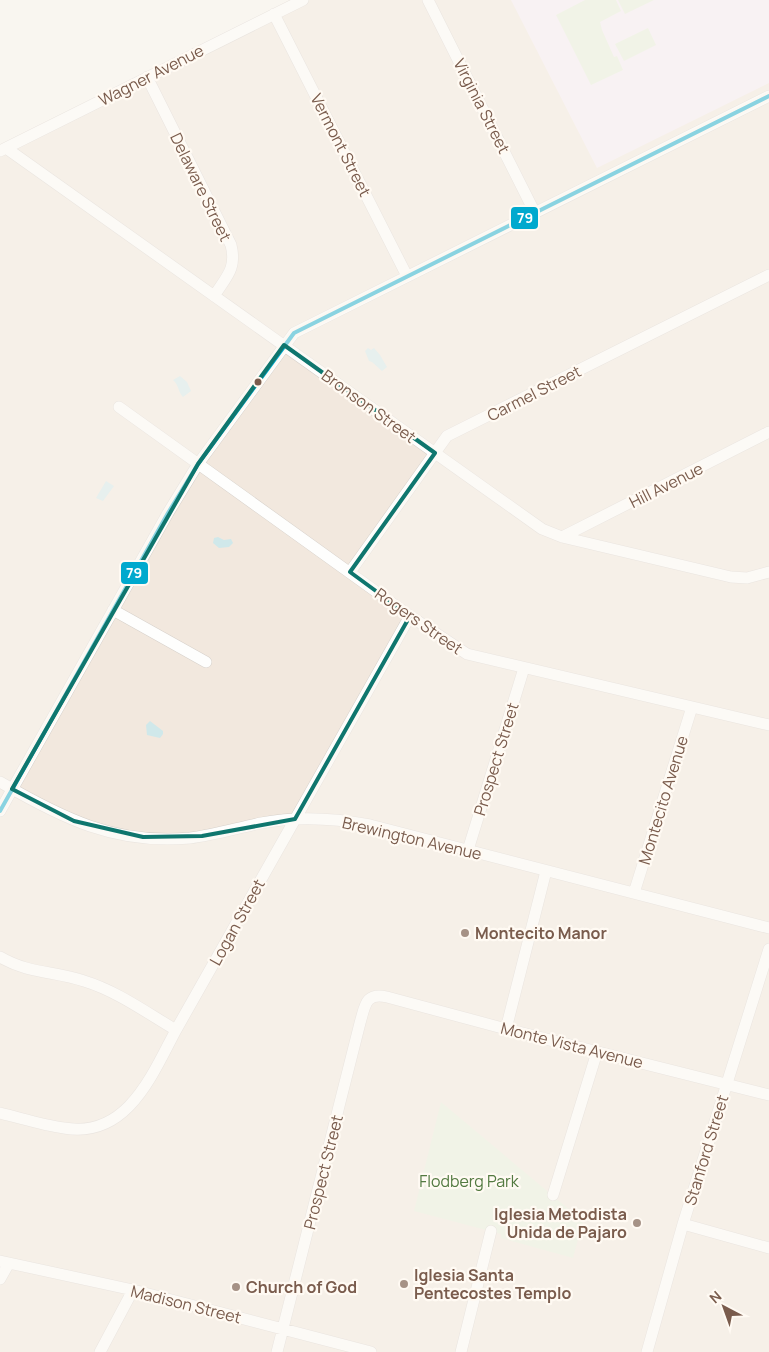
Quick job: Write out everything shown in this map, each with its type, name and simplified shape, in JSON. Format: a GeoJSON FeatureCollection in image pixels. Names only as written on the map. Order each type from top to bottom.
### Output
{"type":"FeatureCollection","features":[{"type":"Feature","properties":{"kind":"street","name":"Wagner Avenue"},"geometry":{"type":"LineString","coordinates":[[3,149],[303,0]]}},
{"type":"Feature","properties":{"kind":"street","name":"Virginia Street"},"geometry":{"type":"LineString","coordinates":[[428,0],[536,213]]}},
{"type":"Feature","properties":{"kind":"street","name":"Vermont Street"},"geometry":{"type":"LineString","coordinates":[[274,14],[407,276]]}},
{"type":"Feature","properties":{"kind":"street","name":"Delaware Street"},"geometry":{"type":"LineString","coordinates":[[147,77],[230,245],[233,265],[214,296]]}},
{"type":"Feature","properties":{"kind":"street"},"geometry":{"type":"LineString","coordinates":[[0,810],[168,513],[198,464],[294,333],[769,96]]}},
{"type":"Feature","properties":{"kind":"street","name":"Bronson Street"},"geometry":{"type":"LineString","coordinates":[[3,149],[284,345],[534,524],[562,537],[731,577],[747,578],[769,572]]}},
{"type":"Feature","properties":{"kind":"street","name":"Carmel Street"},"geometry":{"type":"LineString","coordinates":[[350,572],[447,436],[769,275]]}},
{"type":"Feature","properties":{"kind":"street","name":"Rogers Street"},"geometry":{"type":"LineString","coordinates":[[119,406],[410,616],[467,654],[769,725]]}},
{"type":"Feature","properties":{"kind":"street","name":"Hill Avenue"},"geometry":{"type":"LineString","coordinates":[[562,537],[769,432]]}},
{"type":"Feature","properties":{"kind":"street"},"geometry":{"type":"LineString","coordinates":[[113,610],[206,662]]}},
{"type":"Feature","properties":{"kind":"street","name":"Logan Street"},"geometry":{"type":"LineString","coordinates":[[0,1112],[64,1128],[88,1128],[108,1122],[129,1107],[142,1092],[410,616]]}},
{"type":"Feature","properties":{"kind":"street","name":"Prospect Street"},"geometry":{"type":"LineString","coordinates":[[468,850],[524,668]]}},
{"type":"Feature","properties":{"kind":"street","name":"Montecito Avenue"},"geometry":{"type":"LineString","coordinates":[[634,893],[692,707]]}},
{"type":"Feature","properties":{"kind":"street","name":"Brewington Avenue"},"geometry":{"type":"LineString","coordinates":[[0,782],[74,821],[106,831],[143,837],[195,837],[262,823],[295,819],[349,821],[769,928]]}},
{"type":"Feature","properties":{"kind":"street"},"geometry":{"type":"LineString","coordinates":[[506,1029],[546,871]]}},
{"type":"Feature","properties":{"kind":"street","name":"Stanford Street"},"geometry":{"type":"LineString","coordinates":[[647,1352],[683,1224],[769,949]]}},
{"type":"Feature","properties":{"kind":"street"},"geometry":{"type":"LineString","coordinates":[[0,957],[34,971],[68,977],[97,985],[176,1030]]}},
{"type":"Feature","properties":{"kind":"street","name":"Prospect Street"},"geometry":{"type":"LineString","coordinates":[[277,1352],[360,1023],[367,1001],[375,996]]}},
{"type":"Feature","properties":{"kind":"street","name":"Monte Vista Avenue"},"geometry":{"type":"LineString","coordinates":[[375,996],[387,997],[769,1095]]}},
{"type":"Feature","properties":{"kind":"street"},"geometry":{"type":"LineString","coordinates":[[554,1190],[597,1052]]}},
{"type":"Feature","properties":{"kind":"street"},"geometry":{"type":"LineString","coordinates":[[683,1224],[769,1248]]}},
{"type":"Feature","properties":{"kind":"street"},"geometry":{"type":"LineString","coordinates":[[461,1352],[491,1231]]}},
{"type":"Feature","properties":{"kind":"street"},"geometry":{"type":"LineString","coordinates":[[0,1279],[5,1262]]}},
{"type":"Feature","properties":{"kind":"street","name":"Madison Street"},"geometry":{"type":"LineString","coordinates":[[5,1262],[133,1290],[371,1352]]}},
{"type":"Feature","properties":{"kind":"street"},"geometry":{"type":"LineString","coordinates":[[100,1352],[133,1290]]}},
{"type":"Feature","properties":{"kind":"highlighted area"},"geometry":{"type":"Polygon","coordinates":[[[284,345],[435,453],[350,572],[410,616],[295,819],[202,836],[143,837],[74,821],[12,789],[198,464],[284,345]]]}},
{"type":"Feature","properties":{"kind":"shaded area"},"geometry":{"type":"Polygon","coordinates":[[[298,0],[769,0],[769,1352],[0,1352],[0,147],[298,0]]]}},
{"type":"Feature","properties":{"kind":"shaded area"},"geometry":{"type":"Polygon","coordinates":[[[511,0],[769,0],[769,83],[597,168],[511,0]]]}},
{"type":"Feature","properties":{"kind":"green space"},"geometry":{"type":"Polygon","coordinates":[[[585,0],[616,0],[621,11],[600,22],[614,57],[617,56],[623,70],[591,85],[556,15],[585,0]]]}},
{"type":"Feature","properties":{"kind":"green space"},"geometry":{"type":"Polygon","coordinates":[[[618,0],[654,0],[625,14],[618,0]]]}},
{"type":"Feature","properties":{"kind":"green space"},"geometry":{"type":"Polygon","coordinates":[[[648,28],[656,45],[624,61],[615,44],[648,28]]]}},
{"type":"Feature","properties":{"kind":"green space","name":"Flodberg Park"},"geometry":{"type":"Polygon","coordinates":[[[441,1102],[583,1221],[573,1258],[501,1238],[501,1234],[414,1211],[441,1102]]]}},
{"type":"Feature","properties":{"kind":"water"},"geometry":{"type":"Polygon","coordinates":[[[368,348],[371,350],[374,348],[380,355],[387,367],[382,371],[369,361],[365,351],[368,348]]]}},
{"type":"Feature","properties":{"kind":"water"},"geometry":{"type":"Polygon","coordinates":[[[180,376],[187,382],[191,391],[183,397],[173,380],[180,376]]]}},
{"type":"Feature","properties":{"kind":"water"},"geometry":{"type":"Polygon","coordinates":[[[106,481],[114,486],[103,501],[96,498],[106,481]]]}},
{"type":"Feature","properties":{"kind":"water"},"geometry":{"type":"Polygon","coordinates":[[[218,537],[224,540],[231,539],[233,543],[229,547],[219,548],[213,543],[214,538],[218,537]]]}},
{"type":"Feature","properties":{"kind":"water"},"geometry":{"type":"Polygon","coordinates":[[[150,721],[163,731],[160,738],[147,735],[146,725],[150,721]]]}},
{"type":"Feature","properties":{"kind":"transit line","name":"79"},"geometry":{"type":"LineString","coordinates":[[0,811],[168,513],[198,464],[294,333],[769,96]]}},
{"type":"Feature","properties":{"kind":"place","name":"Montecito Manor"},"geometry":{"type":"Point","coordinates":[465,933]}},
{"type":"Feature","properties":{"kind":"place","name":"Iglesia Metodista Unida de Pajaro"},"geometry":{"type":"Point","coordinates":[637,1223]}},
{"type":"Feature","properties":{"kind":"place","name":"Iglesia Santa Pentecostes Templo"},"geometry":{"type":"Point","coordinates":[404,1284]}},
{"type":"Feature","properties":{"kind":"place","name":"Church of God"},"geometry":{"type":"Point","coordinates":[236,1287]}}]}
